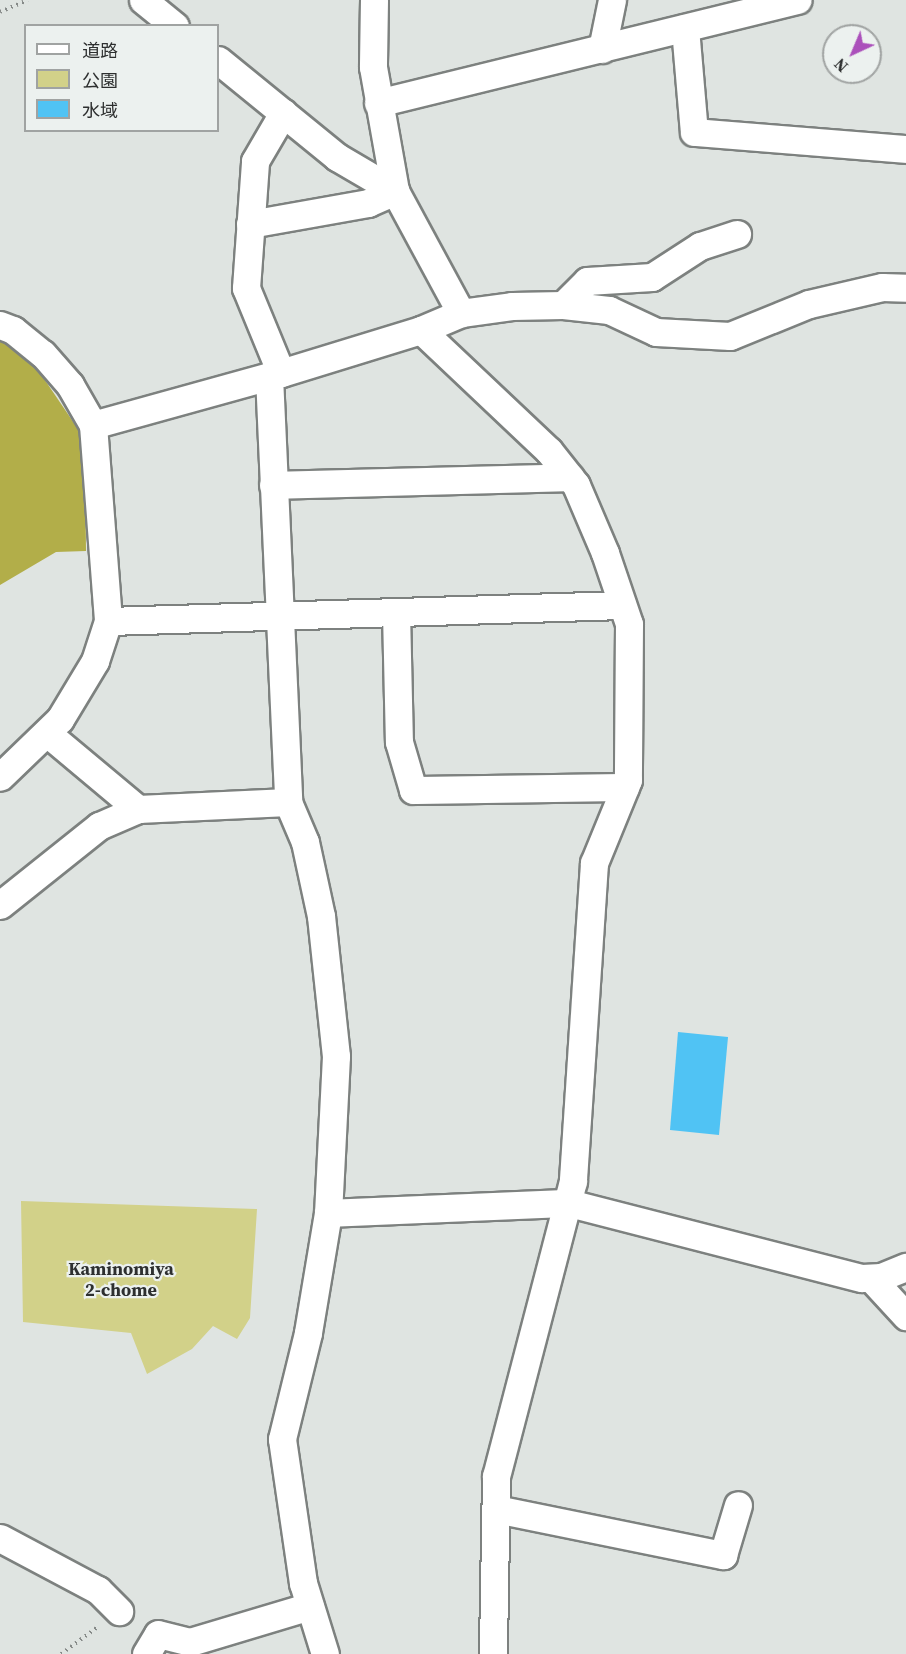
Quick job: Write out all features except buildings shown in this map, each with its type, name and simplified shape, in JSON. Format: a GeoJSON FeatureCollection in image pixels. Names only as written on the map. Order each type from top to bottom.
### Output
{"type":"FeatureCollection","features":[{"type":"Feature","properties":{"kind":"street"},"geometry":{"type":"LineString","coordinates":[[143,0],[173,24]]}},
{"type":"Feature","properties":{"kind":"street"},"geometry":{"type":"LineString","coordinates":[[374,0],[373,67],[395,191],[461,313]]}},
{"type":"Feature","properties":{"kind":"street"},"geometry":{"type":"LineString","coordinates":[[602,49],[612,0]]}},
{"type":"Feature","properties":{"kind":"street"},"geometry":{"type":"LineString","coordinates":[[378,103],[685,28],[769,4],[798,0]]}},
{"type":"Feature","properties":{"kind":"street"},"geometry":{"type":"LineString","coordinates":[[685,28],[694,132],[906,149]]}},
{"type":"Feature","properties":{"kind":"street"},"geometry":{"type":"LineString","coordinates":[[219,61],[337,157],[395,191]]}},
{"type":"Feature","properties":{"kind":"street"},"geometry":{"type":"LineString","coordinates":[[283,113],[255,161],[246,288],[275,374],[273,485],[288,802],[305,842],[321,916],[336,1056],[328,1213],[308,1333],[282,1439],[303,1583],[325,1654]]}},
{"type":"Feature","properties":{"kind":"street"},"geometry":{"type":"LineString","coordinates":[[250,224],[368,203],[395,191]]}},
{"type":"Feature","properties":{"kind":"street"},"geometry":{"type":"LineString","coordinates":[[562,305],[587,281],[652,277],[700,246],[737,234]]}},
{"type":"Feature","properties":{"kind":"street"},"geometry":{"type":"LineString","coordinates":[[93,425],[421,330],[461,313],[512,306],[562,305],[609,310],[656,332],[730,336],[809,304],[882,287],[906,288]]}},
{"type":"Feature","properties":{"kind":"street"},"geometry":{"type":"LineString","coordinates":[[0,325],[13,330],[43,354],[70,385],[93,425],[108,621],[83,682],[47,733],[0,777]]}},
{"type":"Feature","properties":{"kind":"street"},"geometry":{"type":"LineString","coordinates":[[421,330],[549,451],[570,477],[605,553],[629,624],[625,787],[594,863],[569,1203],[496,1476],[493,1654]]}},
{"type":"Feature","properties":{"kind":"street"},"geometry":{"type":"LineString","coordinates":[[273,485],[570,477]]}},
{"type":"Feature","properties":{"kind":"street"},"geometry":{"type":"LineString","coordinates":[[108,621],[622,605]]}},
{"type":"Feature","properties":{"kind":"street"},"geometry":{"type":"LineString","coordinates":[[396,612],[399,742],[413,790],[625,787]]}},
{"type":"Feature","properties":{"kind":"street"},"geometry":{"type":"LineString","coordinates":[[47,733],[138,809]]}},
{"type":"Feature","properties":{"kind":"street"},"geometry":{"type":"LineString","coordinates":[[0,905],[99,826],[138,809],[288,802]]}},
{"type":"Feature","properties":{"kind":"street"},"geometry":{"type":"LineString","coordinates":[[328,1213],[569,1203],[871,1278],[906,1267]]}},
{"type":"Feature","properties":{"kind":"street"},"geometry":{"type":"LineString","coordinates":[[871,1278],[906,1316]]}},
{"type":"Feature","properties":{"kind":"street"},"geometry":{"type":"LineString","coordinates":[[496,1509],[723,1555],[738,1505]]}},
{"type":"Feature","properties":{"kind":"street"},"geometry":{"type":"LineString","coordinates":[[0,1538],[98,1590],[119,1611]]}},
{"type":"Feature","properties":{"kind":"street"},"geometry":{"type":"LineString","coordinates":[[152,1644],[190,1642],[310,1606]]}},
{"type":"Feature","properties":{"kind":"path"},"geometry":{"type":"LineString","coordinates":[[0,12],[28,0]]}},
{"type":"Feature","properties":{"kind":"path"},"geometry":{"type":"LineString","coordinates":[[61,1654],[119,1611]]}},
{"type":"Feature","properties":{"kind":"green space"},"geometry":{"type":"Polygon","coordinates":[[[21,1201],[257,1209],[250,1318],[237,1339],[213,1326],[192,1349],[147,1374],[131,1333],[23,1322],[21,1201]]]}},
{"type":"Feature","properties":{"kind":"shaded area"},"geometry":{"type":"Polygon","coordinates":[[[0,339],[30,358],[78,429],[85,450],[86,551],[56,552],[0,585],[0,339]]]}},
{"type":"Feature","properties":{"kind":"water"},"geometry":{"type":"Polygon","coordinates":[[[678,1032],[728,1037],[719,1135],[670,1130],[678,1032]]]}},
{"type":"Feature","properties":{"kind":"district","name":"Kaminomiya 2-chome"},"geometry":{"type":"Point","coordinates":[121,1280]}}]}
